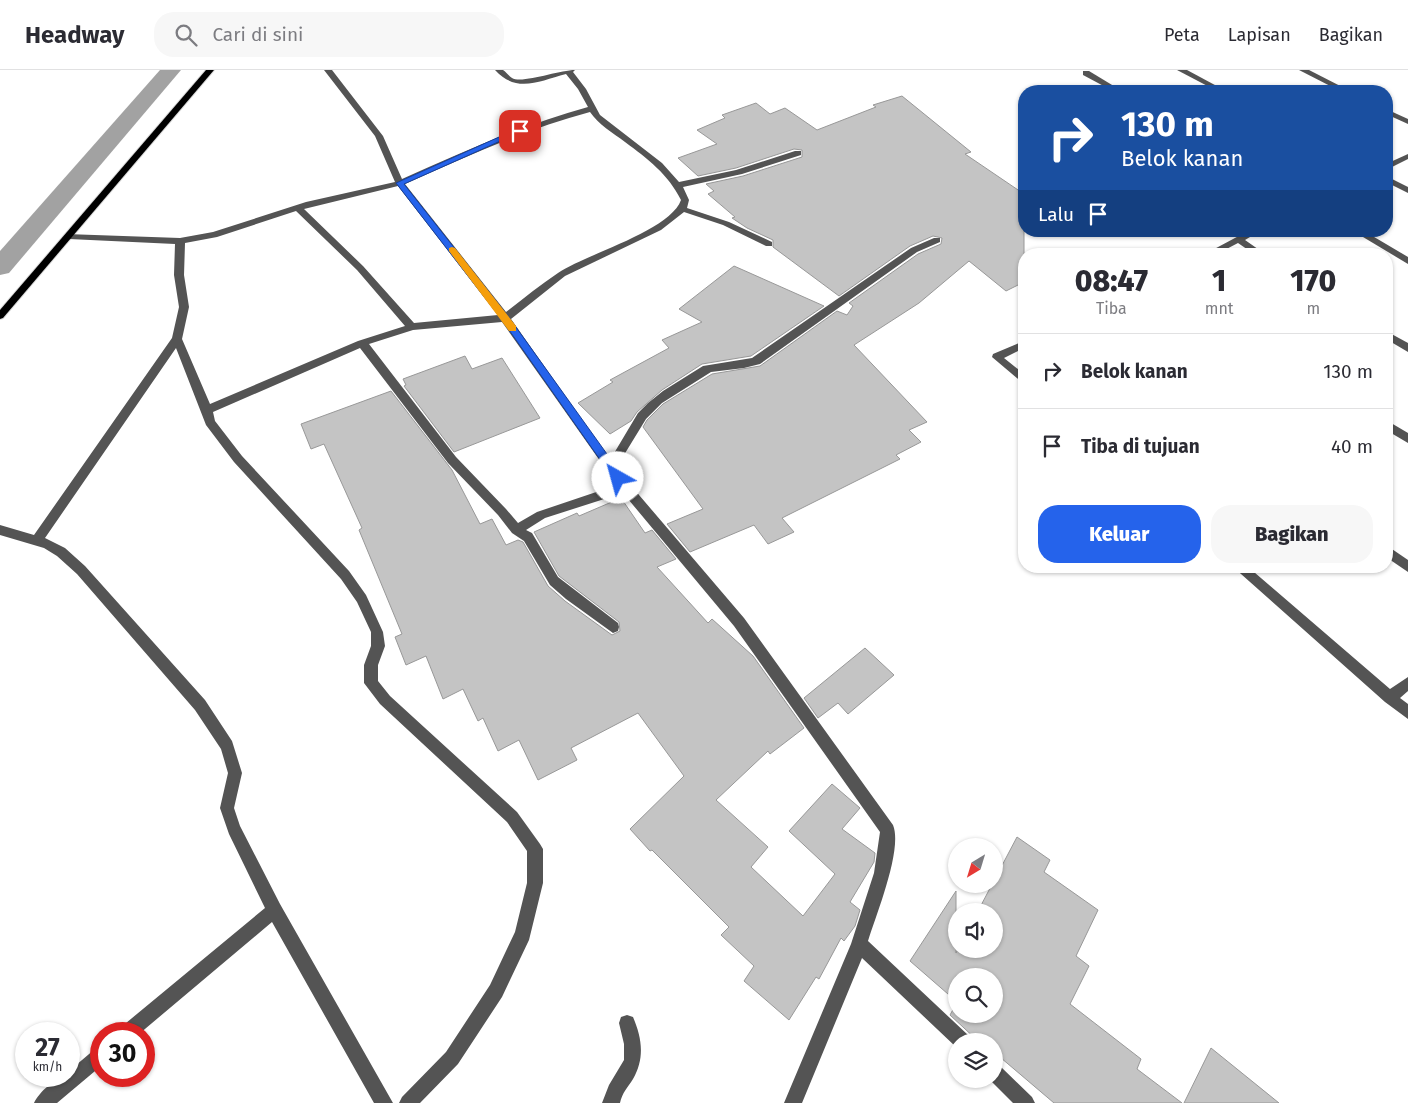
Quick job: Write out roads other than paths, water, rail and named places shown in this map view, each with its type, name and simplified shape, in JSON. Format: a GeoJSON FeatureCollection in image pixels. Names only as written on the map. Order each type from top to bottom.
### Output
{"type":"FeatureCollection","features":[{"type":"Feature","properties":{"kind":"main road"},"geometry":{"type":"LineString","coordinates":[[0,316],[210,70]]}},
{"type":"Feature","properties":{"kind":"street"},"geometry":{"type":"LineString","coordinates":[[328,70],[379,136],[400,183],[505,318],[610,469],[739,622],[888,830],[888,848],[883,873],[859,944],[825,1030],[793,1103]]}},
{"type":"Feature","properties":{"kind":"street"},"geometry":{"type":"LineString","coordinates":[[207,410],[362,343],[412,327],[505,318],[562,274],[658,228],[682,209],[685,200],[678,185],[656,161],[599,118],[591,109],[588,98],[570,70],[522,84],[510,80],[499,70]]}},
{"type":"Feature","properties":{"kind":"street"},"geometry":{"type":"LineString","coordinates":[[1095,70],[1086,73],[1107,85]]}},
{"type":"Feature","properties":{"kind":"street"},"geometry":{"type":"LineString","coordinates":[[1181,70],[1210,85]]}},
{"type":"Feature","properties":{"kind":"street"},"geometry":{"type":"LineString","coordinates":[[1303,70],[1334,85]]}},
{"type":"Feature","properties":{"kind":"street"},"geometry":{"type":"LineString","coordinates":[[69,236],[180,241],[214,235],[298,208],[400,183],[501,138],[557,118],[591,109]]}},
{"type":"Feature","properties":{"kind":"street"},"geometry":{"type":"LineString","coordinates":[[1393,114],[1408,122]]}},
{"type":"Feature","properties":{"kind":"street"},"geometry":{"type":"LineString","coordinates":[[678,185],[711,180],[751,170],[798,153]]}},
{"type":"Feature","properties":{"kind":"street"},"geometry":{"type":"LineString","coordinates":[[1393,164],[1408,156]]}},
{"type":"Feature","properties":{"kind":"street"},"geometry":{"type":"LineString","coordinates":[[1393,182],[1408,190]]}},
{"type":"Feature","properties":{"kind":"street"},"geometry":{"type":"LineString","coordinates":[[298,208],[360,268],[412,327]]}},
{"type":"Feature","properties":{"kind":"street"},"geometry":{"type":"LineString","coordinates":[[682,209],[726,222],[769,244]]}},
{"type":"Feature","properties":{"kind":"street"},"geometry":{"type":"LineString","coordinates":[[1222,248],[1245,237]]}},
{"type":"Feature","properties":{"kind":"street"},"geometry":{"type":"LineString","coordinates":[[1367,237],[1385,248]]}},
{"type":"Feature","properties":{"kind":"street"},"geometry":{"type":"LineString","coordinates":[[610,469],[648,410],[669,394],[706,370],[714,367],[748,365],[914,250],[937,240]]}},
{"type":"Feature","properties":{"kind":"street"},"geometry":{"type":"LineString","coordinates":[[1239,240],[1252,248]]}},
{"type":"Feature","properties":{"kind":"street"},"geometry":{"type":"LineString","coordinates":[[37,540],[176,339],[184,307],[179,275],[180,241]]}},
{"type":"Feature","properties":{"kind":"street"},"geometry":{"type":"LineString","coordinates":[[1393,253],[1408,262]]}},
{"type":"Feature","properties":{"kind":"street"},"geometry":{"type":"LineString","coordinates":[[1393,338],[1408,348]]}},
{"type":"Feature","properties":{"kind":"street"},"geometry":{"type":"LineString","coordinates":[[176,339],[207,410],[210,422],[238,459],[345,576],[362,599],[377,632],[378,646],[371,665],[372,683],[385,700],[512,817],[534,849],[535,884],[523,934],[496,991],[452,1058],[408,1103]]}},
{"type":"Feature","properties":{"kind":"street"},"geometry":{"type":"LineString","coordinates":[[362,343],[452,460],[502,512],[516,530],[528,537],[554,581],[613,627]]}},
{"type":"Feature","properties":{"kind":"street"},"geometry":{"type":"LineString","coordinates":[[1018,347],[997,357],[1018,375]]}},
{"type":"Feature","properties":{"kind":"street"},"geometry":{"type":"LineString","coordinates":[[1393,429],[1408,439]]}},
{"type":"Feature","properties":{"kind":"street"},"geometry":{"type":"LineString","coordinates":[[516,530],[542,515],[626,487]]}},
{"type":"Feature","properties":{"kind":"street"},"geometry":{"type":"LineString","coordinates":[[0,530],[37,540],[61,552],[82,570],[194,698],[227,746],[235,772],[228,808],[234,828],[274,910],[384,1103]]}},
{"type":"Feature","properties":{"kind":"street"},"geometry":{"type":"LineString","coordinates":[[1393,555],[1408,567]]}},
{"type":"Feature","properties":{"kind":"street"},"geometry":{"type":"LineString","coordinates":[[1246,573],[1408,713]]}},
{"type":"Feature","properties":{"kind":"street"},"geometry":{"type":"LineString","coordinates":[[1390,698],[1408,683]]}},
{"type":"Feature","properties":{"kind":"street"},"geometry":{"type":"LineString","coordinates":[[140,1022],[274,910]]}},
{"type":"Feature","properties":{"kind":"street"},"geometry":{"type":"LineString","coordinates":[[859,944],[954,1033]]}},
{"type":"Feature","properties":{"kind":"street"},"geometry":{"type":"LineString","coordinates":[[611,1103],[614,1089],[632,1064],[633,1049],[627,1023]]}},
{"type":"Feature","properties":{"kind":"street"},"geometry":{"type":"LineString","coordinates":[[43,1103],[90,1063]]}},
{"type":"Feature","properties":{"kind":"street"},"geometry":{"type":"LineString","coordinates":[[1003,1081],[1026,1103]]}},
{"type":"Feature","properties":{"kind":"waterway"},"geometry":{"type":"LineString","coordinates":[[0,267],[171,70]]}}]}
